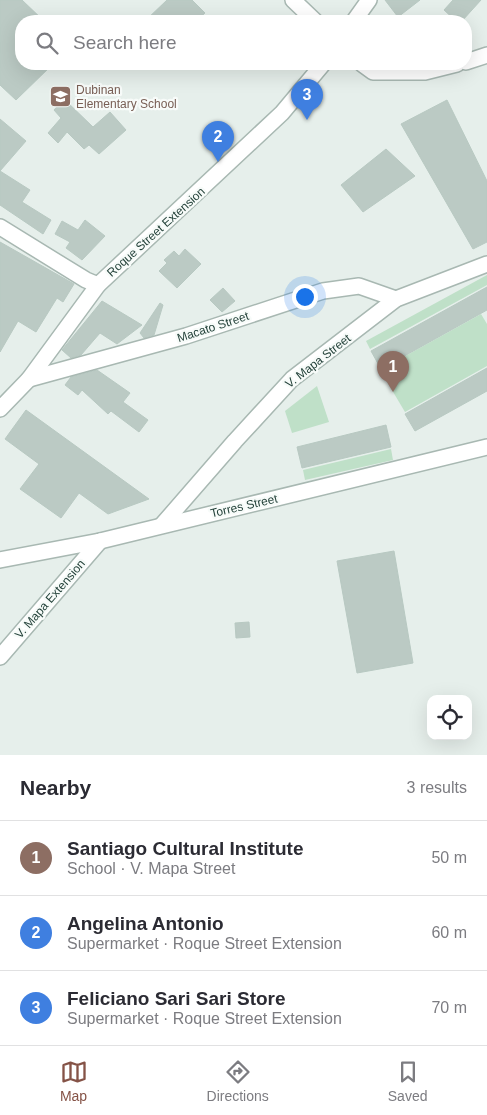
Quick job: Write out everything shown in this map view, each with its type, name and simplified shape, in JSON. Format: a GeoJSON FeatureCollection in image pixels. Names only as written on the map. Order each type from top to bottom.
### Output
{"type":"FeatureCollection","features":[{"type":"Feature","properties":{"kind":"street"},"geometry":{"type":"LineString","coordinates":[[294,0],[308,15]]}},
{"type":"Feature","properties":{"kind":"street"},"geometry":{"type":"LineString","coordinates":[[358,15],[369,0]]}},
{"type":"Feature","properties":{"kind":"street"},"geometry":{"type":"LineString","coordinates":[[472,60],[487,55]]}},
{"type":"Feature","properties":{"kind":"street","name":"Roque Street Extension"},"geometry":{"type":"LineString","coordinates":[[0,409],[29,379],[98,285],[282,114],[318,70]]}},
{"type":"Feature","properties":{"kind":"street"},"geometry":{"type":"LineString","coordinates":[[370,70],[373,72],[425,72],[433,70]]}},
{"type":"Feature","properties":{"kind":"street"},"geometry":{"type":"LineString","coordinates":[[0,227],[86,280],[98,285]]}},
{"type":"Feature","properties":{"kind":"street","name":"V. Mapa Street"},"geometry":{"type":"LineString","coordinates":[[162,525],[292,379],[396,299],[487,264]]}},
{"type":"Feature","properties":{"kind":"street","name":"Macato Street"},"geometry":{"type":"LineString","coordinates":[[29,379],[186,336],[323,291],[359,286],[396,299]]}},
{"type":"Feature","properties":{"kind":"street","name":"Torres Street"},"geometry":{"type":"LineString","coordinates":[[0,560],[100,541],[487,447]]}},
{"type":"Feature","properties":{"kind":"street","name":"V. Mapa Extension"},"geometry":{"type":"LineString","coordinates":[[0,657],[100,541]]}},
{"type":"Feature","properties":{"kind":"green space"},"geometry":{"type":"Polygon","coordinates":[[[487,275],[487,285],[370,349],[366,341],[487,275]]]}},
{"type":"Feature","properties":{"kind":"green space"},"geometry":{"type":"Polygon","coordinates":[[[481,314],[487,324],[487,366],[405,412],[380,370],[481,314]]]}},
{"type":"Feature","properties":{"kind":"green space"},"geometry":{"type":"Polygon","coordinates":[[[317,386],[329,422],[292,433],[285,411],[317,386]]]}},
{"type":"Feature","properties":{"kind":"green space"},"geometry":{"type":"Polygon","coordinates":[[[391,449],[393,460],[305,480],[303,470],[391,449]]]}},
{"type":"Feature","properties":{"kind":"building"},"geometry":{"type":"Polygon","coordinates":[[[0,0],[22,0],[38,15],[15,15],[15,70],[47,70],[16,100],[0,85],[0,0]]]}},
{"type":"Feature","properties":{"kind":"building"},"geometry":{"type":"Polygon","coordinates":[[[167,0],[192,0],[205,13],[203,15],[151,15],[167,0]]]}},
{"type":"Feature","properties":{"kind":"building"},"geometry":{"type":"Polygon","coordinates":[[[385,0],[420,0],[401,15],[396,15],[385,0]]]}},
{"type":"Feature","properties":{"kind":"building"},"geometry":{"type":"Polygon","coordinates":[[[453,0],[481,0],[467,15],[449,15],[444,10],[453,0]]]}},
{"type":"Feature","properties":{"kind":"building"},"geometry":{"type":"Polygon","coordinates":[[[64,99],[93,127],[110,112],[126,130],[99,154],[89,145],[84,149],[67,132],[58,143],[48,133],[61,118],[54,110],[64,99]]]}},
{"type":"Feature","properties":{"kind":"building"},"geometry":{"type":"Polygon","coordinates":[[[447,100],[487,181],[487,242],[473,249],[401,124],[447,100]]]}},
{"type":"Feature","properties":{"kind":"building"},"geometry":{"type":"Polygon","coordinates":[[[0,119],[26,141],[0,171],[0,119]]]}},
{"type":"Feature","properties":{"kind":"building"},"geometry":{"type":"Polygon","coordinates":[[[386,149],[415,176],[363,212],[341,185],[386,149]]]}},
{"type":"Feature","properties":{"kind":"building"},"geometry":{"type":"Polygon","coordinates":[[[0,171],[30,190],[22,202],[51,220],[43,234],[0,205],[0,171]]]}},
{"type":"Feature","properties":{"kind":"building"},"geometry":{"type":"Polygon","coordinates":[[[85,220],[105,236],[82,260],[66,248],[70,242],[55,234],[62,221],[78,230],[85,220]]]}},
{"type":"Feature","properties":{"kind":"building"},"geometry":{"type":"Polygon","coordinates":[[[0,242],[74,284],[63,302],[57,298],[36,332],[18,321],[0,352],[0,242]]]}},
{"type":"Feature","properties":{"kind":"building"},"geometry":{"type":"Polygon","coordinates":[[[185,249],[201,264],[177,288],[159,271],[167,263],[164,260],[174,251],[179,256],[185,249]]]}},
{"type":"Feature","properties":{"kind":"building"},"geometry":{"type":"Polygon","coordinates":[[[487,287],[487,310],[381,369],[371,351],[487,287]]]}},
{"type":"Feature","properties":{"kind":"building"},"geometry":{"type":"Polygon","coordinates":[[[223,288],[235,301],[222,312],[210,300],[223,288]]]}},
{"type":"Feature","properties":{"kind":"building"},"geometry":{"type":"Polygon","coordinates":[[[102,301],[142,325],[117,344],[100,333],[81,355],[71,358],[62,350],[102,301]]]}},
{"type":"Feature","properties":{"kind":"building"},"geometry":{"type":"Polygon","coordinates":[[[160,303],[163,305],[154,335],[144,338],[140,333],[160,303]]]}},
{"type":"Feature","properties":{"kind":"building"},"geometry":{"type":"Polygon","coordinates":[[[487,368],[487,391],[415,431],[405,414],[487,368]]]}},
{"type":"Feature","properties":{"kind":"building"},"geometry":{"type":"Polygon","coordinates":[[[97,370],[130,393],[123,402],[148,420],[139,432],[111,411],[108,414],[82,390],[78,395],[65,385],[71,377],[97,370]]]}},
{"type":"Feature","properties":{"kind":"building"},"geometry":{"type":"Polygon","coordinates":[[[26,410],[149,499],[108,514],[79,493],[61,518],[20,489],[39,464],[5,439],[26,410]]]}},
{"type":"Feature","properties":{"kind":"building"},"geometry":{"type":"Polygon","coordinates":[[[386,425],[391,447],[302,468],[297,447],[386,425]]]}},
{"type":"Feature","properties":{"kind":"building"},"geometry":{"type":"Polygon","coordinates":[[[394,551],[413,663],[357,673],[337,561],[394,551]]]}},
{"type":"Feature","properties":{"kind":"building"},"geometry":{"type":"Polygon","coordinates":[[[249,622],[250,637],[236,638],[235,623],[249,622]]]}},
{"type":"Feature","properties":{"kind":"place","name":"Dubinan Elementary School"},"geometry":{"type":"Point","coordinates":[60,97]}},
{"type":"Feature","properties":{"kind":"place","name":"Feliciano Sari Sari Store"},"geometry":{"type":"Point","coordinates":[307,120]}},
{"type":"Feature","properties":{"kind":"place","name":"Angelina Antonio"},"geometry":{"type":"Point","coordinates":[218,162]}},
{"type":"Feature","properties":{"kind":"place","name":"Santiago Cultural Institute"},"geometry":{"type":"Point","coordinates":[393,392]}}]}
